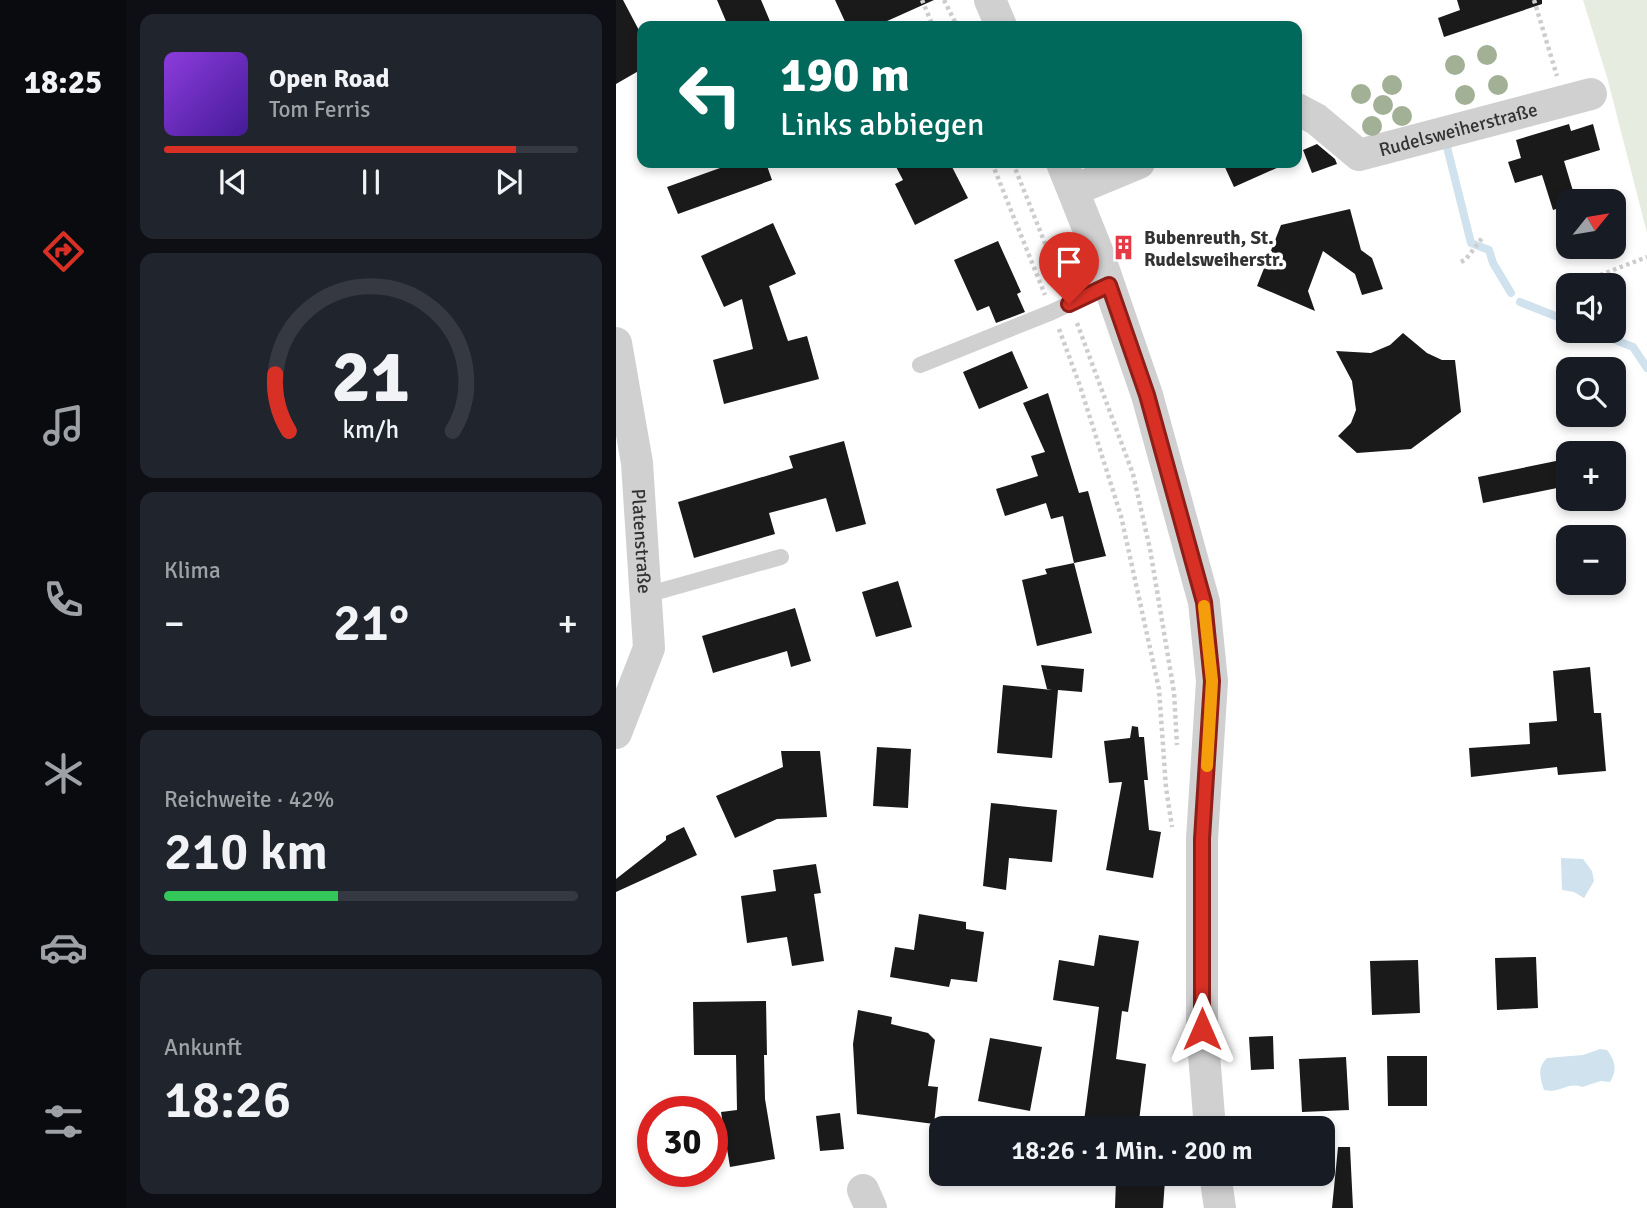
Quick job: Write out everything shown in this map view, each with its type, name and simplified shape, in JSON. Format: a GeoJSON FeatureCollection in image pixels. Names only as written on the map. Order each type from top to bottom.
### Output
{"type":"FeatureCollection","features":[{"type":"Feature","properties":{"kind":"street"},"geometry":{"type":"LineString","coordinates":[[989,0],[998,21]]}},
{"type":"Feature","properties":{"kind":"street","name":"Rudelsweiherstraße"},"geometry":{"type":"LineString","coordinates":[[1302,112],[1317,119],[1359,155],[1578,97]]}},
{"type":"Feature","properties":{"kind":"street"},"geometry":{"type":"LineString","coordinates":[[1112,168],[1068,176],[1147,395],[1204,602],[1212,681],[1202,839],[1202,1029],[1209,1116]]}},
{"type":"Feature","properties":{"kind":"street","name":"Platenstraße"},"geometry":{"type":"LineString","coordinates":[[616,344],[637,463],[649,648],[616,733]]}},
{"type":"Feature","properties":{"kind":"street"},"geometry":{"type":"LineString","coordinates":[[1217,1186],[1220,1208]]}},
{"type":"Feature","properties":{"kind":"lane"},"geometry":{"type":"LineString","coordinates":[[920,365],[1052,312],[1109,285]]}},
{"type":"Feature","properties":{"kind":"lane"},"geometry":{"type":"LineString","coordinates":[[646,595],[781,557]]}},
{"type":"Feature","properties":{"kind":"path"},"geometry":{"type":"LineString","coordinates":[[922,0],[931,21]]}},
{"type":"Feature","properties":{"kind":"path"},"geometry":{"type":"LineString","coordinates":[[944,0],[954,21]]}},
{"type":"Feature","properties":{"kind":"path"},"geometry":{"type":"LineString","coordinates":[[1534,0],[1578,97]]}},
{"type":"Feature","properties":{"kind":"path"},"geometry":{"type":"LineString","coordinates":[[994,168],[1080,386],[1121,516],[1159,689],[1166,788],[1172,829]]}},
{"type":"Feature","properties":{"kind":"path"},"geometry":{"type":"LineString","coordinates":[[1015,168],[1133,474],[1150,550],[1174,692],[1177,747]]}},
{"type":"Feature","properties":{"kind":"path"},"geometry":{"type":"LineString","coordinates":[[1461,262],[1483,237]]}},
{"type":"Feature","properties":{"kind":"path"},"geometry":{"type":"LineString","coordinates":[[1605,273],[1647,257]]}},
{"type":"Feature","properties":{"kind":"shaded area"},"geometry":{"type":"Polygon","coordinates":[[[1583,0],[1647,0],[1647,233],[1607,77],[1583,0]]]}},
{"type":"Feature","properties":{"kind":"water"},"geometry":{"type":"Polygon","coordinates":[[[1561,858],[1583,859],[1592,871],[1594,881],[1584,898],[1574,892],[1562,890],[1561,858]]]}},
{"type":"Feature","properties":{"kind":"water"},"geometry":{"type":"Polygon","coordinates":[[[1600,1049],[1607,1050],[1614,1062],[1614,1074],[1610,1082],[1544,1090],[1541,1069],[1547,1058],[1583,1055],[1600,1049]]]}},
{"type":"Feature","properties":{"kind":"building"},"geometry":{"type":"Polygon","coordinates":[[[616,0],[623,0],[637,27],[637,72],[616,84],[616,0]]]}},
{"type":"Feature","properties":{"kind":"building"},"geometry":{"type":"Polygon","coordinates":[[[717,0],[761,0],[770,21],[726,21],[717,0]]]}},
{"type":"Feature","properties":{"kind":"building"},"geometry":{"type":"Polygon","coordinates":[[[835,0],[934,0],[887,21],[845,21],[835,0]]]}},
{"type":"Feature","properties":{"kind":"building"},"geometry":{"type":"Polygon","coordinates":[[[1457,0],[1542,0],[1542,4],[1444,37],[1438,18],[1460,10],[1457,0]]]}},
{"type":"Feature","properties":{"kind":"building"},"geometry":{"type":"Polygon","coordinates":[[[1569,124],[1571,131],[1593,124],[1600,150],[1564,161],[1572,189],[1556,189],[1556,209],[1553,210],[1542,175],[1515,183],[1508,162],[1521,158],[1516,140],[1569,124]]]}},
{"type":"Feature","properties":{"kind":"building"},"geometry":{"type":"Polygon","coordinates":[[[1317,144],[1335,159],[1337,164],[1312,173],[1303,150],[1317,144]]]}},
{"type":"Feature","properties":{"kind":"building"},"geometry":{"type":"Polygon","coordinates":[[[720,168],[768,168],[772,180],[678,214],[667,187],[720,168]]]}},
{"type":"Feature","properties":{"kind":"building"},"geometry":{"type":"Polygon","coordinates":[[[897,168],[953,168],[968,198],[915,225],[895,184],[903,180],[897,168]]]}},
{"type":"Feature","properties":{"kind":"building"},"geometry":{"type":"Polygon","coordinates":[[[1225,168],[1277,168],[1234,187],[1225,168]]]}},
{"type":"Feature","properties":{"kind":"building"},"geometry":{"type":"Polygon","coordinates":[[[1350,209],[1361,250],[1372,258],[1383,289],[1362,295],[1355,274],[1323,251],[1308,291],[1315,311],[1257,286],[1281,225],[1350,209]]]}},
{"type":"Feature","properties":{"kind":"building"},"geometry":{"type":"Polygon","coordinates":[[[773,223],[796,274],[769,286],[788,341],[807,336],[819,379],[724,404],[713,360],[753,349],[742,299],[724,307],[701,256],[773,223]]]}},
{"type":"Feature","properties":{"kind":"building"},"geometry":{"type":"Polygon","coordinates":[[[998,241],[1021,292],[1017,294],[1025,312],[996,323],[989,306],[977,311],[954,260],[998,241]]]}},
{"type":"Feature","properties":{"kind":"building"},"geometry":{"type":"Polygon","coordinates":[[[1403,333],[1427,353],[1442,360],[1455,360],[1461,412],[1411,449],[1357,453],[1338,436],[1351,423],[1356,410],[1352,381],[1336,351],[1371,353],[1390,345],[1403,333]]]}},
{"type":"Feature","properties":{"kind":"building"},"geometry":{"type":"Polygon","coordinates":[[[1012,351],[1028,388],[979,409],[963,372],[1012,351]]]}},
{"type":"Feature","properties":{"kind":"building"},"geometry":{"type":"Polygon","coordinates":[[[1048,393],[1079,493],[1088,491],[1106,556],[1074,563],[1063,516],[1051,519],[1046,503],[1005,516],[996,489],[1038,476],[1031,456],[1045,452],[1023,403],[1048,393]]]}},
{"type":"Feature","properties":{"kind":"building"},"geometry":{"type":"Polygon","coordinates":[[[844,441],[866,524],[836,532],[826,498],[769,513],[775,534],[694,558],[678,502],[793,468],[789,456],[844,441]]]}},
{"type":"Feature","properties":{"kind":"building"},"geometry":{"type":"Polygon","coordinates":[[[1556,461],[1556,488],[1483,503],[1478,477],[1556,461]]]}},
{"type":"Feature","properties":{"kind":"building"},"geometry":{"type":"Polygon","coordinates":[[[1074,563],[1092,633],[1037,646],[1022,580],[1047,574],[1045,569],[1074,563]]]}},
{"type":"Feature","properties":{"kind":"building"},"geometry":{"type":"Polygon","coordinates":[[[898,581],[912,627],[876,637],[862,592],[898,581]]]}},
{"type":"Feature","properties":{"kind":"building"},"geometry":{"type":"Polygon","coordinates":[[[795,608],[811,661],[791,667],[787,651],[713,673],[702,636],[795,608]]]}},
{"type":"Feature","properties":{"kind":"building"},"geometry":{"type":"Polygon","coordinates":[[[1041,665],[1084,669],[1082,692],[1058,690],[1052,758],[997,753],[1003,685],[1052,690],[1047,689],[1041,665]]]}},
{"type":"Feature","properties":{"kind":"building"},"geometry":{"type":"Polygon","coordinates":[[[1590,667],[1594,713],[1601,713],[1606,771],[1558,775],[1557,767],[1471,777],[1469,748],[1530,744],[1529,723],[1557,721],[1553,671],[1590,667]]]}},
{"type":"Feature","properties":{"kind":"building"},"geometry":{"type":"Polygon","coordinates":[[[1132,726],[1138,727],[1139,737],[1144,737],[1148,780],[1144,780],[1149,830],[1161,832],[1153,878],[1106,870],[1122,782],[1109,783],[1104,741],[1130,738],[1132,726]]]}},
{"type":"Feature","properties":{"kind":"building"},"geometry":{"type":"Polygon","coordinates":[[[877,747],[911,749],[908,808],[873,806],[877,747]]]}},
{"type":"Feature","properties":{"kind":"building"},"geometry":{"type":"Polygon","coordinates":[[[781,751],[820,751],[827,817],[777,819],[735,838],[716,796],[783,767],[781,751]]]}},
{"type":"Feature","properties":{"kind":"building"},"geometry":{"type":"Polygon","coordinates":[[[991,803],[1057,810],[1052,862],[1009,858],[1006,890],[983,886],[991,803]]]}},
{"type":"Feature","properties":{"kind":"building"},"geometry":{"type":"Polygon","coordinates":[[[684,827],[697,855],[616,892],[616,879],[666,840],[666,836],[684,827]]]}},
{"type":"Feature","properties":{"kind":"building"},"geometry":{"type":"Polygon","coordinates":[[[816,864],[821,893],[814,894],[824,961],[792,966],[787,937],[747,943],[741,896],[776,891],[773,870],[816,864]]]}},
{"type":"Feature","properties":{"kind":"building"},"geometry":{"type":"Polygon","coordinates":[[[919,914],[966,922],[966,929],[984,932],[977,982],[951,979],[949,987],[890,977],[895,947],[914,950],[919,914]]]}},
{"type":"Feature","properties":{"kind":"building"},"geometry":{"type":"Polygon","coordinates":[[[1099,935],[1139,941],[1128,1012],[1122,1011],[1116,1059],[1146,1064],[1140,1116],[1085,1116],[1099,1007],[1053,1000],[1059,960],[1094,966],[1099,935]]]}},
{"type":"Feature","properties":{"kind":"building"},"geometry":{"type":"Polygon","coordinates":[[[1536,957],[1538,1008],[1497,1010],[1495,958],[1536,957]]]}},
{"type":"Feature","properties":{"kind":"building"},"geometry":{"type":"Polygon","coordinates":[[[1418,960],[1420,1013],[1372,1015],[1370,961],[1418,960]]]}},
{"type":"Feature","properties":{"kind":"building"},"geometry":{"type":"Polygon","coordinates":[[[766,1001],[765,1099],[775,1159],[730,1167],[728,1111],[737,1110],[736,1055],[694,1055],[693,1002],[766,1001]]]}},
{"type":"Feature","properties":{"kind":"building"},"geometry":{"type":"Polygon","coordinates":[[[858,1010],[892,1017],[891,1024],[928,1033],[935,1040],[928,1086],[938,1087],[935,1116],[929,1116],[929,1123],[857,1114],[853,1044],[858,1010]]]}},
{"type":"Feature","properties":{"kind":"building"},"geometry":{"type":"Polygon","coordinates":[[[1273,1036],[1274,1069],[1251,1070],[1249,1037],[1273,1036]]]}},
{"type":"Feature","properties":{"kind":"building"},"geometry":{"type":"Polygon","coordinates":[[[990,1038],[1042,1047],[1030,1111],[978,1101],[990,1038]]]}},
{"type":"Feature","properties":{"kind":"building"},"geometry":{"type":"Polygon","coordinates":[[[1387,1056],[1427,1056],[1427,1106],[1388,1106],[1387,1056]]]}},
{"type":"Feature","properties":{"kind":"building"},"geometry":{"type":"Polygon","coordinates":[[[1346,1057],[1349,1110],[1302,1112],[1299,1059],[1346,1057]]]}},
{"type":"Feature","properties":{"kind":"building"},"geometry":{"type":"Polygon","coordinates":[[[840,1113],[844,1149],[820,1151],[816,1116],[840,1113]]]}},
{"type":"Feature","properties":{"kind":"building"},"geometry":{"type":"Polygon","coordinates":[[[1338,1147],[1350,1147],[1353,1208],[1332,1208],[1338,1147]]]}},
{"type":"Feature","properties":{"kind":"building"},"geometry":{"type":"Polygon","coordinates":[[[1116,1186],[1165,1186],[1163,1208],[1115,1208],[1116,1186]]]}},
{"type":"Feature","properties":{"kind":"waterway"},"geometry":{"type":"LineString","coordinates":[[1447,147],[1471,243],[1489,250],[1493,263],[1511,293]]}},
{"type":"Feature","properties":{"kind":"waterway"},"geometry":{"type":"LineString","coordinates":[[1520,302],[1556,316]]}},
{"type":"Feature","properties":{"kind":"waterway"},"geometry":{"type":"LineString","coordinates":[[1623,343],[1633,347],[1647,368]]}},
{"type":"Feature","properties":{"kind":"slow traffic"},"geometry":{"type":"LineString","coordinates":[[1204,606],[1212,681],[1207,766]]}},
{"type":"Feature","properties":{"kind":"place","name":"Bubenreuth, St. Rudelsweiherstr."},"geometry":{"type":"Point","coordinates":[1124,248]}},
{"type":"Feature","properties":{"kind":"route"},"geometry":{"type":"LineString","coordinates":[[1069,304],[1109,285],[1147,395],[1204,602],[1212,681],[1202,839],[1202,1029]]}}]}
